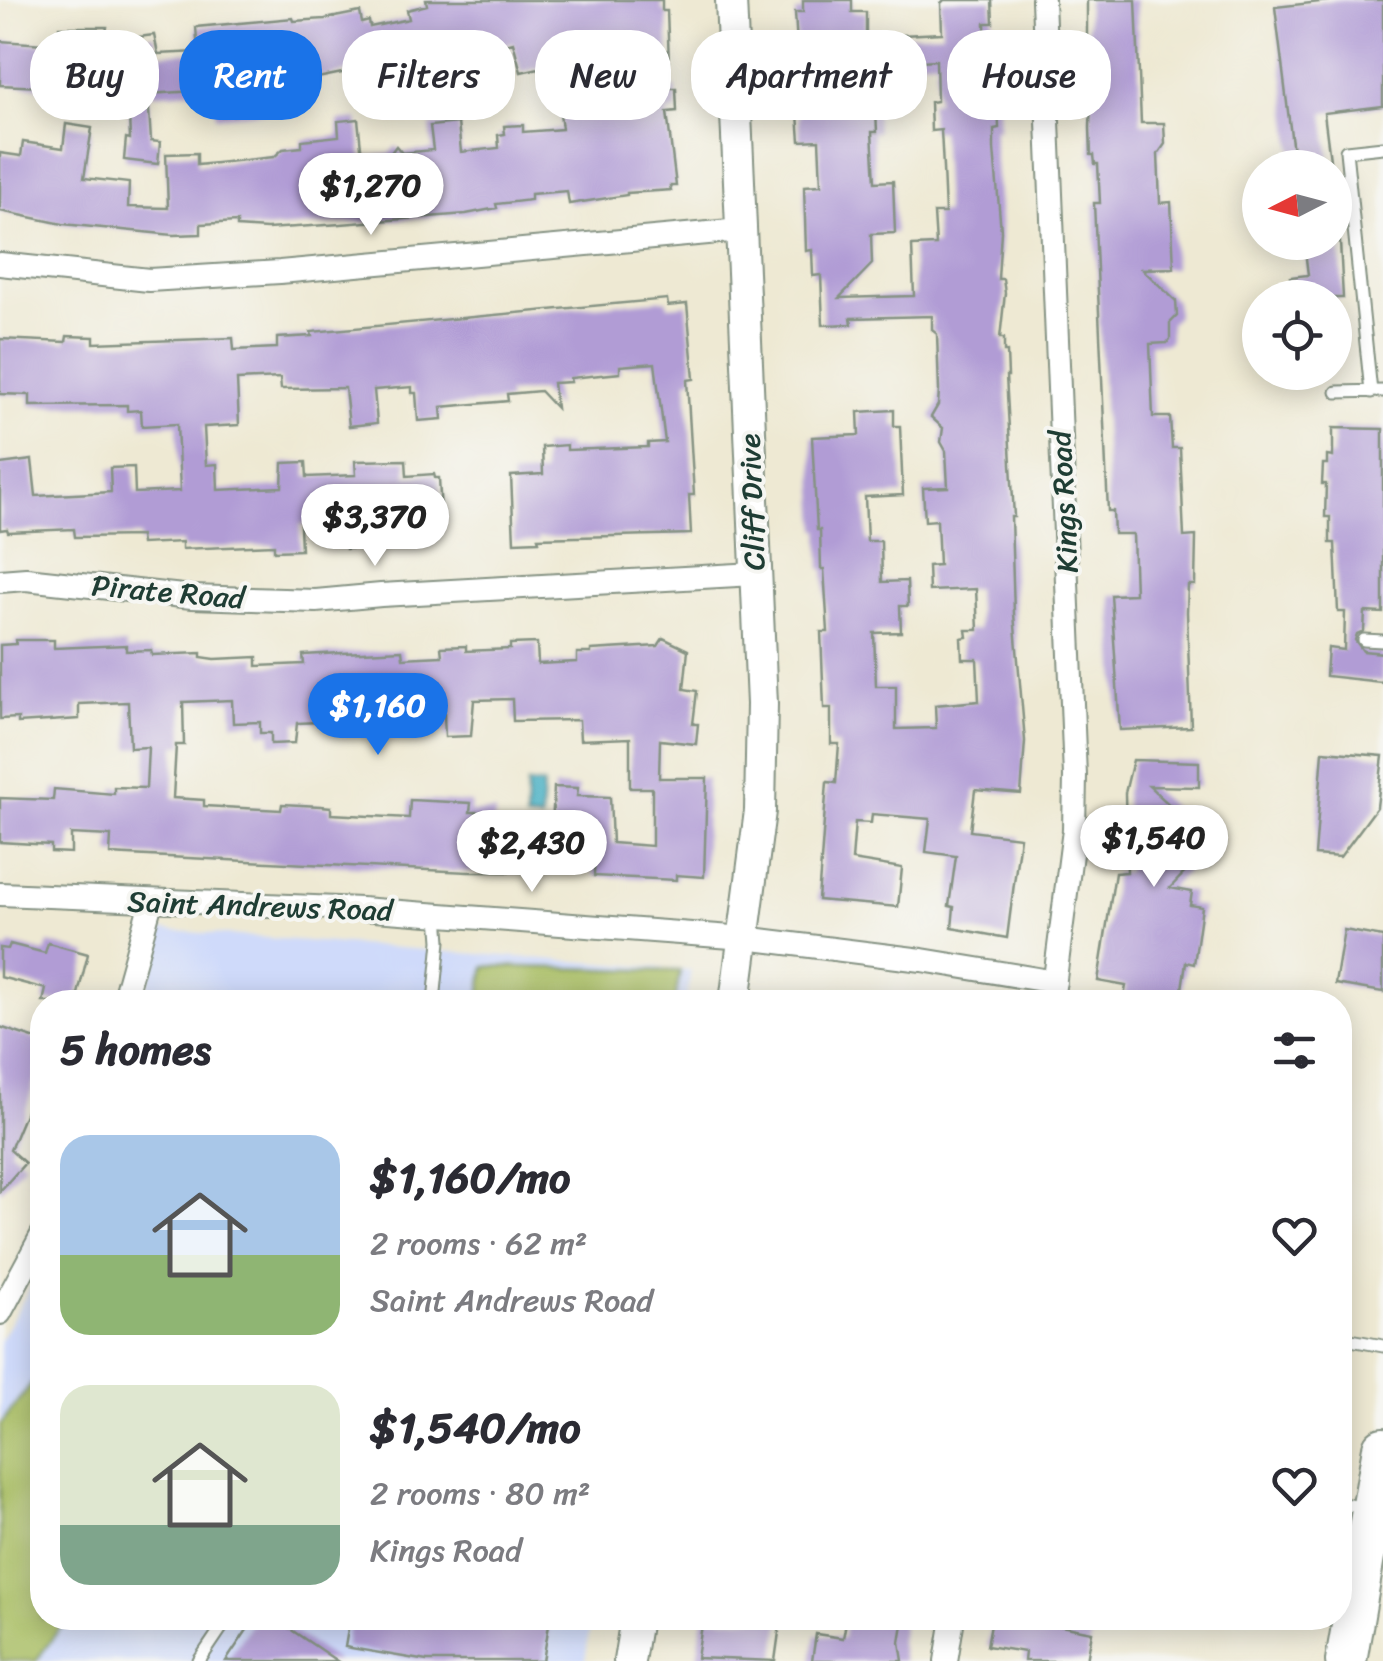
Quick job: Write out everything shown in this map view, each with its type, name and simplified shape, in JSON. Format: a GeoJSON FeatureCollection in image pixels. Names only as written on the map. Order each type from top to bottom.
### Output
{"type":"FeatureCollection","features":[{"type":"Feature","properties":{"kind":"highway"},"geometry":{"type":"LineString","coordinates":[[1352,1568],[1356,1506],[1383,1448]]}},
{"type":"Feature","properties":{"kind":"highway"},"geometry":{"type":"LineString","coordinates":[[1346,1661],[1348,1630]]}},
{"type":"Feature","properties":{"kind":"street","name":"Cliff Drive"},"geometry":{"type":"LineString","coordinates":[[732,0],[762,704],[760,794],[737,990]]}},
{"type":"Feature","properties":{"kind":"street","name":"Kings Road"},"geometry":{"type":"LineString","coordinates":[[1043,0],[1075,722],[1074,830],[1053,990]]}},
{"type":"Feature","properties":{"kind":"street"},"geometry":{"type":"LineString","coordinates":[[0,264],[149,280],[280,272],[741,230]]}},
{"type":"Feature","properties":{"kind":"street","name":"Pirate Road"},"geometry":{"type":"LineString","coordinates":[[0,581],[26,579],[192,597],[316,601],[755,574]]}},
{"type":"Feature","properties":{"kind":"street","name":"Saint Andrews Road"},"geometry":{"type":"LineString","coordinates":[[0,894],[438,915],[745,938],[922,960],[1045,990]]}},
{"type":"Feature","properties":{"kind":"street"},"geometry":{"type":"LineString","coordinates":[[126,990],[151,902]]}},
{"type":"Feature","properties":{"kind":"street"},"geometry":{"type":"LineString","coordinates":[[0,1314],[30,1258]]}},
{"type":"Feature","properties":{"kind":"street"},"geometry":{"type":"LineString","coordinates":[[628,1661],[634,1630]]}},
{"type":"Feature","properties":{"kind":"street"},"geometry":{"type":"LineString","coordinates":[[946,1661],[951,1630]]}},
{"type":"Feature","properties":{"kind":"lane"},"geometry":{"type":"LineString","coordinates":[[1337,392],[1377,392],[1346,152],[1383,148]]}},
{"type":"Feature","properties":{"kind":"lane"},"geometry":{"type":"LineString","coordinates":[[1364,640],[1383,641]]}},
{"type":"Feature","properties":{"kind":"lane"},"geometry":{"type":"LineString","coordinates":[[435,990],[438,915]]}},
{"type":"Feature","properties":{"kind":"lane"},"geometry":{"type":"LineString","coordinates":[[1352,1340],[1383,1346]]}},
{"type":"Feature","properties":{"kind":"lane"},"geometry":{"type":"LineString","coordinates":[[199,1661],[220,1630]]}},
{"type":"Feature","properties":{"kind":"shaded area"},"geometry":{"type":"Polygon","coordinates":[[[161,930],[691,970],[688,990],[147,990],[161,930]]]}},
{"type":"Feature","properties":{"kind":"shaded area"},"geometry":{"type":"Polygon","coordinates":[[[30,1289],[30,1630],[589,1630],[585,1661],[0,1661],[0,1340],[30,1289]]]}},
{"type":"Feature","properties":{"kind":"green space"},"geometry":{"type":"Polygon","coordinates":[[[485,966],[680,971],[677,990],[481,990],[485,966]]]}},
{"type":"Feature","properties":{"kind":"green space"},"geometry":{"type":"Polygon","coordinates":[[[30,1386],[30,1630],[58,1630],[36,1661],[0,1661],[0,1425],[30,1386]]]}},
{"type":"Feature","properties":{"kind":"water"},"geometry":{"type":"Polygon","coordinates":[[[527,784],[543,785],[541,820],[526,819],[527,784]]]}},
{"type":"Feature","properties":{"kind":"building"},"geometry":{"type":"Polygon","coordinates":[[[426,0],[662,0],[668,30],[535,30],[535,69],[521,72],[515,30],[342,30],[342,73],[322,77],[322,30],[196,30],[196,27],[293,18],[325,19],[360,12],[362,23],[369,21],[370,27],[409,19],[407,10],[427,5],[426,0]]]}},
{"type":"Feature","properties":{"kind":"building"},"geometry":{"type":"Polygon","coordinates":[[[803,0],[852,0],[852,12],[866,12],[866,30],[796,30],[795,12],[803,12],[803,0]]]}},
{"type":"Feature","properties":{"kind":"building"},"geometry":{"type":"Polygon","coordinates":[[[944,0],[992,0],[993,23],[985,23],[985,30],[947,30],[947,120],[999,120],[999,128],[994,129],[1001,231],[998,279],[1003,279],[1005,293],[1000,338],[1004,338],[1007,352],[1014,614],[1025,741],[1021,794],[975,790],[970,831],[1020,837],[1007,938],[952,928],[954,907],[949,906],[956,856],[926,852],[930,819],[872,814],[871,823],[855,822],[852,860],[902,868],[898,907],[818,900],[827,782],[836,783],[839,744],[831,744],[831,708],[824,708],[821,632],[828,632],[812,437],[859,435],[858,412],[894,410],[894,426],[900,426],[903,495],[865,497],[867,541],[881,541],[882,582],[907,581],[908,606],[900,606],[901,632],[874,633],[876,686],[896,686],[896,729],[936,728],[935,705],[979,701],[977,659],[962,659],[961,638],[967,637],[966,630],[978,630],[976,589],[929,591],[928,566],[939,565],[937,520],[925,521],[923,488],[948,487],[946,451],[941,442],[943,428],[931,417],[938,405],[939,390],[937,334],[932,330],[932,316],[851,318],[852,324],[823,325],[821,275],[813,276],[812,250],[806,251],[804,186],[821,185],[819,140],[800,141],[798,120],[876,120],[877,132],[872,132],[875,182],[893,181],[895,233],[871,234],[872,264],[839,298],[914,296],[912,246],[936,245],[934,213],[945,213],[941,130],[931,131],[930,102],[937,101],[936,60],[927,61],[927,34],[942,33],[944,0]]]}},
{"type":"Feature","properties":{"kind":"building"},"geometry":{"type":"Polygon","coordinates":[[[1087,0],[1136,0],[1141,123],[1164,123],[1165,144],[1158,154],[1160,203],[1171,202],[1174,268],[1142,269],[1176,301],[1177,316],[1170,323],[1170,339],[1167,343],[1150,344],[1153,417],[1170,417],[1172,448],[1180,448],[1184,537],[1196,536],[1195,585],[1188,585],[1187,612],[1191,727],[1120,730],[1111,595],[1135,594],[1133,534],[1114,534],[1113,511],[1108,511],[1094,203],[1100,203],[1098,164],[1091,155],[1090,128],[1090,120],[1111,120],[1111,30],[1087,30],[1087,0]]]}},
{"type":"Feature","properties":{"kind":"building"},"geometry":{"type":"Polygon","coordinates":[[[1383,0],[1383,106],[1324,113],[1329,150],[1293,150],[1275,7],[1383,0]]]}},
{"type":"Feature","properties":{"kind":"building"},"geometry":{"type":"Polygon","coordinates":[[[59,27],[107,27],[107,30],[59,27]]]}},
{"type":"Feature","properties":{"kind":"building"},"geometry":{"type":"Polygon","coordinates":[[[0,41],[30,43],[30,86],[0,85],[0,41]]]}},
{"type":"Feature","properties":{"kind":"building"},"geometry":{"type":"Polygon","coordinates":[[[179,53],[179,92],[159,93],[159,54],[179,53]]]}},
{"type":"Feature","properties":{"kind":"building"},"geometry":{"type":"Polygon","coordinates":[[[671,88],[676,88],[677,111],[671,112],[671,88]]]}},
{"type":"Feature","properties":{"kind":"building"},"geometry":{"type":"Polygon","coordinates":[[[129,120],[150,120],[151,141],[160,142],[158,164],[124,160],[126,138],[130,139],[129,120]]]}},
{"type":"Feature","properties":{"kind":"building"},"geometry":{"type":"Polygon","coordinates":[[[348,120],[358,120],[362,157],[390,154],[396,146],[402,153],[433,150],[430,126],[458,123],[461,152],[499,148],[498,135],[505,134],[504,126],[523,125],[523,132],[562,129],[561,120],[668,120],[676,186],[670,186],[671,190],[627,193],[569,204],[567,191],[531,194],[531,200],[496,204],[497,208],[466,214],[341,224],[267,229],[237,227],[237,222],[201,224],[201,234],[173,235],[63,224],[0,211],[0,153],[21,156],[23,142],[63,148],[66,124],[92,128],[84,178],[129,183],[128,207],[168,208],[166,154],[197,153],[197,165],[274,157],[283,149],[302,147],[302,140],[339,136],[338,121],[348,120]]]}},
{"type":"Feature","properties":{"kind":"building"},"geometry":{"type":"Polygon","coordinates":[[[1306,260],[1341,260],[1342,280],[1290,280],[1290,277],[1308,275],[1306,260]]]}},
{"type":"Feature","properties":{"kind":"building"},"geometry":{"type":"Polygon","coordinates":[[[667,299],[668,306],[687,304],[694,379],[687,380],[694,495],[689,495],[691,534],[514,542],[511,476],[543,474],[542,447],[648,447],[648,443],[665,442],[655,363],[620,366],[620,373],[553,383],[556,408],[540,391],[507,394],[508,401],[441,407],[442,419],[418,421],[412,387],[374,390],[377,423],[349,426],[345,388],[281,389],[280,378],[237,380],[239,425],[204,427],[206,465],[217,464],[218,490],[282,487],[283,463],[306,462],[307,477],[356,475],[355,461],[406,460],[407,476],[434,474],[439,478],[441,513],[435,514],[436,534],[408,535],[408,544],[346,549],[346,530],[336,531],[336,524],[300,525],[301,550],[274,551],[274,545],[182,549],[182,542],[141,544],[140,536],[75,537],[74,529],[0,530],[0,464],[32,460],[36,496],[111,492],[110,468],[134,467],[135,493],[180,491],[177,424],[142,426],[141,410],[127,411],[127,405],[30,406],[30,395],[0,394],[0,339],[66,342],[67,336],[94,337],[94,343],[233,338],[234,350],[277,348],[277,338],[312,336],[311,332],[667,299]]]}},
{"type":"Feature","properties":{"kind":"building"},"geometry":{"type":"Polygon","coordinates":[[[1333,428],[1383,429],[1383,613],[1365,612],[1364,631],[1355,640],[1363,651],[1383,653],[1382,682],[1326,676],[1328,648],[1344,650],[1345,612],[1338,612],[1335,543],[1330,543],[1330,517],[1325,517],[1326,484],[1322,484],[1323,464],[1327,464],[1327,456],[1333,457],[1333,428]]]}},
{"type":"Feature","properties":{"kind":"building"},"geometry":{"type":"Polygon","coordinates":[[[663,638],[688,650],[684,689],[697,691],[693,724],[698,724],[696,744],[660,740],[659,778],[707,778],[704,877],[676,875],[676,880],[594,876],[595,852],[545,850],[543,872],[468,872],[110,854],[111,836],[71,834],[71,853],[51,852],[51,845],[0,842],[0,798],[53,800],[54,789],[114,794],[114,787],[146,788],[148,747],[130,748],[128,702],[79,704],[79,719],[18,723],[18,718],[0,719],[0,645],[16,644],[16,640],[54,640],[54,648],[126,645],[126,651],[151,650],[152,655],[257,657],[257,666],[304,664],[303,655],[402,650],[403,658],[442,656],[441,647],[466,646],[466,651],[537,643],[538,664],[577,662],[577,653],[591,650],[658,646],[663,638]],[[443,690],[340,694],[341,721],[297,723],[295,743],[271,744],[271,733],[260,733],[260,722],[233,723],[232,700],[183,702],[184,745],[176,745],[173,798],[204,800],[204,806],[281,810],[282,804],[321,806],[331,807],[331,814],[409,818],[410,800],[471,803],[470,812],[495,812],[494,827],[552,830],[554,787],[578,788],[577,796],[610,797],[612,843],[652,846],[652,788],[630,788],[630,738],[580,740],[579,720],[513,721],[512,699],[474,700],[471,736],[445,737],[443,690]]]}},
{"type":"Feature","properties":{"kind":"building"},"geometry":{"type":"Polygon","coordinates":[[[1323,751],[1383,756],[1377,807],[1340,857],[1315,855],[1323,751]]]}},
{"type":"Feature","properties":{"kind":"building"},"geometry":{"type":"Polygon","coordinates":[[[1133,760],[1199,762],[1199,787],[1149,786],[1212,844],[1170,888],[1192,892],[1190,905],[1202,907],[1194,964],[1186,962],[1182,990],[1125,990],[1126,986],[1098,981],[1115,873],[1127,872],[1125,793],[1133,760]]]}},
{"type":"Feature","properties":{"kind":"building"},"geometry":{"type":"Polygon","coordinates":[[[1344,930],[1383,937],[1383,992],[1335,984],[1344,930]]]}},
{"type":"Feature","properties":{"kind":"building"},"geometry":{"type":"Polygon","coordinates":[[[48,943],[88,954],[79,990],[46,990],[0,977],[0,948],[8,949],[10,944],[45,953],[48,943]]]}},
{"type":"Feature","properties":{"kind":"building"},"geometry":{"type":"Polygon","coordinates":[[[0,1027],[30,1037],[30,1096],[10,1150],[25,1163],[0,1191],[0,1027]]]}},
{"type":"Feature","properties":{"kind":"building"},"geometry":{"type":"Polygon","coordinates":[[[247,1630],[291,1630],[337,1661],[226,1661],[247,1630]]]}},
{"type":"Feature","properties":{"kind":"building"},"geometry":{"type":"Polygon","coordinates":[[[348,1630],[548,1630],[543,1661],[427,1661],[345,1647],[348,1630]]]}},
{"type":"Feature","properties":{"kind":"building"},"geometry":{"type":"Polygon","coordinates":[[[701,1630],[779,1630],[775,1661],[697,1658],[701,1630]]]}},
{"type":"Feature","properties":{"kind":"building"},"geometry":{"type":"Polygon","coordinates":[[[845,1630],[902,1630],[903,1661],[812,1661],[816,1634],[843,1638],[845,1630]]]}},
{"type":"Feature","properties":{"kind":"building"},"geometry":{"type":"Polygon","coordinates":[[[990,1630],[1092,1632],[1087,1661],[1024,1661],[1025,1652],[987,1646],[990,1630]]]}}]}
